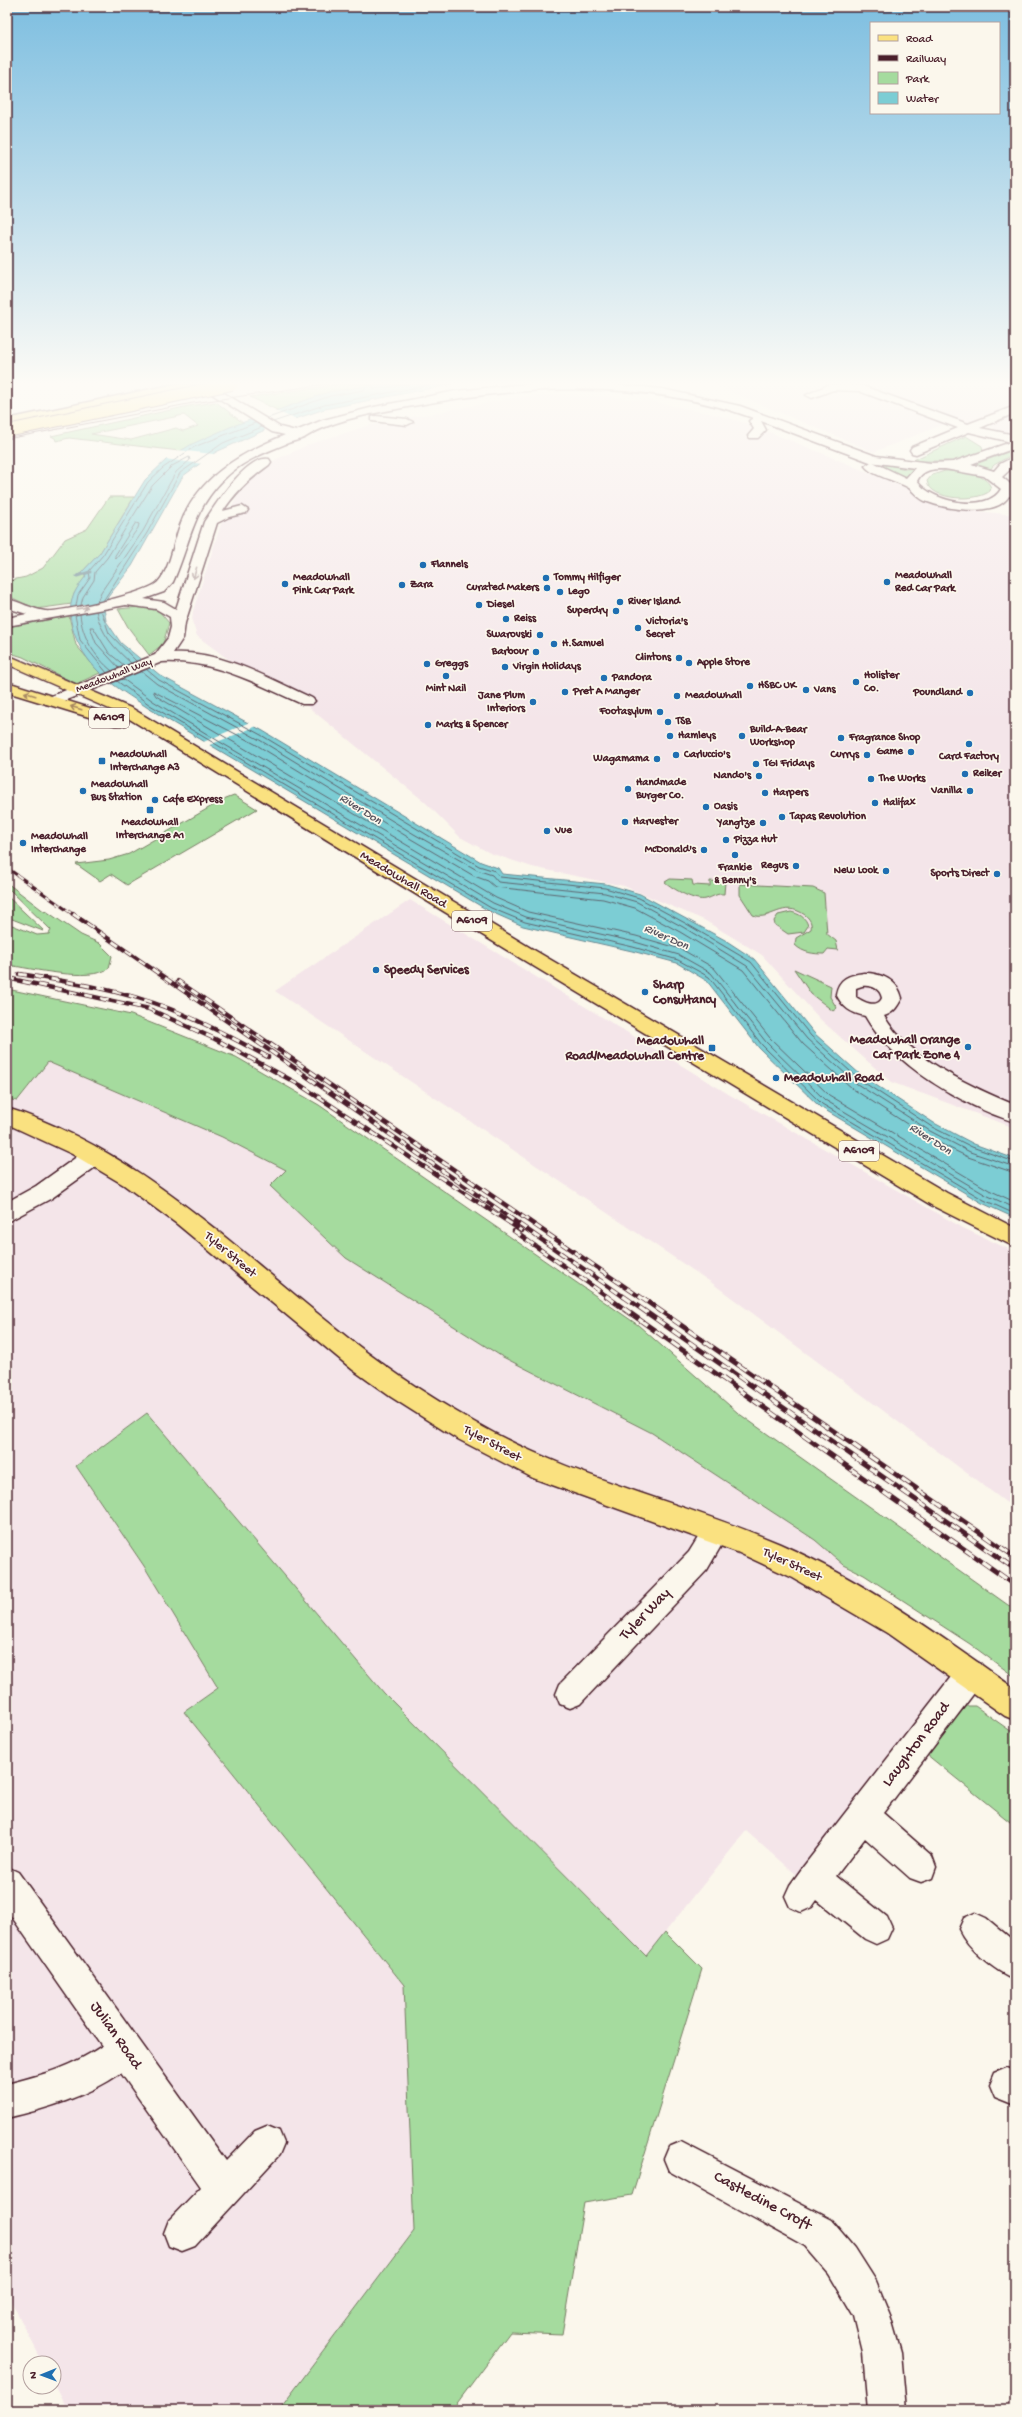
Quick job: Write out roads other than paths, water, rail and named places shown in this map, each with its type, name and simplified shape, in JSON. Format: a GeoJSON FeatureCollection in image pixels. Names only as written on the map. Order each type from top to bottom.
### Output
{"type":"FeatureCollection","features":[{"type":"Feature","properties":{"kind":"main road","name":"Meadowhall Road"},"geometry":{"type":"LineString","coordinates":[[7,659],[128,712],[527,954],[939,1199],[1015,1238]]}},
{"type":"Feature","properties":{"kind":"main road","name":"Meadowhall Road"},"geometry":{"type":"LineString","coordinates":[[7,687],[167,736]]}},
{"type":"Feature","properties":{"kind":"main road","name":"Tyler Street"},"geometry":{"type":"LineString","coordinates":[[7,1116],[38,1128],[93,1157],[146,1188],[372,1371],[434,1412],[488,1443],[542,1470],[716,1532],[770,1554],[829,1582],[885,1614],[1015,1706]]}},
{"type":"Feature","properties":{"kind":"street","name":"Meadowhall Way"},"geometry":{"type":"LineString","coordinates":[[7,622],[44,614],[127,601],[151,593],[166,582],[174,566],[186,526],[194,507],[201,497]]}},
{"type":"Feature","properties":{"kind":"street"},"geometry":{"type":"LineString","coordinates":[[205,497],[218,506]]}},
{"type":"Feature","properties":{"kind":"street","name":"Meadowhall Way"},"geometry":{"type":"LineString","coordinates":[[51,701],[103,679],[160,658],[169,650],[179,626],[210,522],[224,497]]}},
{"type":"Feature","properties":{"kind":"street"},"geometry":{"type":"LineString","coordinates":[[210,522],[243,507],[231,497]]}},
{"type":"Feature","properties":{"kind":"street","name":"Meadowhall Way"},"geometry":{"type":"LineString","coordinates":[[927,497],[941,502],[965,506],[982,505]]}},
{"type":"Feature","properties":{"kind":"street"},"geometry":{"type":"LineString","coordinates":[[982,505],[1003,497]]}},
{"type":"Feature","properties":{"kind":"street"},"geometry":{"type":"LineString","coordinates":[[982,505],[1011,509]]}},
{"type":"Feature","properties":{"kind":"street"},"geometry":{"type":"LineString","coordinates":[[186,526],[202,512],[218,506]]}},
{"type":"Feature","properties":{"kind":"street","name":"Meadowhall Way"},"geometry":{"type":"LineString","coordinates":[[127,601],[147,602],[169,609],[176,615],[179,626]]}},
{"type":"Feature","properties":{"kind":"street"},"geometry":{"type":"LineString","coordinates":[[7,603],[44,614]]}},
{"type":"Feature","properties":{"kind":"street"},"geometry":{"type":"LineString","coordinates":[[179,626],[192,647],[216,663]]}},
{"type":"Feature","properties":{"kind":"street"},"geometry":{"type":"LineString","coordinates":[[160,658],[184,656],[216,663],[307,701]]}},
{"type":"Feature","properties":{"kind":"street"},"geometry":{"type":"LineString","coordinates":[[872,1011],[880,1028],[901,1049],[953,1084],[1015,1114]]}},
{"type":"Feature","properties":{"kind":"street"},"geometry":{"type":"LineString","coordinates":[[7,1213],[44,1192],[93,1157]]}},
{"type":"Feature","properties":{"kind":"street","name":"Tyler Way"},"geometry":{"type":"LineString","coordinates":[[570,1694],[698,1561],[716,1532]]}},
{"type":"Feature","properties":{"kind":"street","name":"Laughton Road"},"geometry":{"type":"LineString","coordinates":[[876,1928],[807,1887],[863,1816],[970,1674]]}},
{"type":"Feature","properties":{"kind":"street"},"geometry":{"type":"LineString","coordinates":[[863,1816],[921,1867]]}},
{"type":"Feature","properties":{"kind":"street","name":"Julian Road"},"geometry":{"type":"LineString","coordinates":[[7,1883],[224,2189]]}},
{"type":"Feature","properties":{"kind":"street"},"geometry":{"type":"LineString","coordinates":[[975,1929],[1015,1963]]}},
{"type":"Feature","properties":{"kind":"street"},"geometry":{"type":"LineString","coordinates":[[7,2101],[58,2088],[93,2072],[125,2050]]}},
{"type":"Feature","properties":{"kind":"street"},"geometry":{"type":"LineString","coordinates":[[182,2233],[267,2143]]}},
{"type":"Feature","properties":{"kind":"street","name":"Castledine Croft"},"geometry":{"type":"LineString","coordinates":[[681,2159],[818,2233],[842,2261],[863,2294],[872,2315],[882,2352],[887,2410]]}},
{"type":"Feature","properties":{"kind":"water","name":"River Don"},"geometry":{"type":"Polygon","coordinates":[[[135,497],[171,497],[132,566],[108,597],[104,608],[106,621],[121,643],[161,676],[263,731],[481,862],[498,868],[502,874],[606,884],[640,894],[725,940],[754,959],[814,1033],[862,1076],[934,1123],[974,1144],[1015,1159],[1015,1218],[982,1203],[820,1107],[759,1048],[707,981],[677,963],[523,926],[489,911],[148,708],[117,688],[106,679],[87,657],[76,637],[70,615],[74,594],[86,576],[82,572],[100,553],[135,497]]]}},
{"type":"Feature","properties":{"kind":"waterway"},"geometry":{"type":"LineString","coordinates":[[77,576],[90,572]]}},
{"type":"Feature","properties":{"kind":"railway"},"geometry":{"type":"LineString","coordinates":[[7,868],[74,915]]}},
{"type":"Feature","properties":{"kind":"railway"},"geometry":{"type":"LineString","coordinates":[[73,914],[624,1297]]}},
{"type":"Feature","properties":{"kind":"railway"},"geometry":{"type":"LineString","coordinates":[[19,974],[96,987],[152,1002],[195,1020],[268,1057]]}},
{"type":"Feature","properties":{"kind":"railway"},"geometry":{"type":"LineString","coordinates":[[7,978],[149,1009],[215,1039],[300,1085],[522,1231]]}},
{"type":"Feature","properties":{"kind":"railway"},"geometry":{"type":"LineString","coordinates":[[178,981],[640,1297]]}},
{"type":"Feature","properties":{"kind":"railway"},"geometry":{"type":"LineString","coordinates":[[514,1231],[608,1297]]}},
{"type":"Feature","properties":{"kind":"railway"},"geometry":{"type":"LineString","coordinates":[[606,1296],[1015,1585]]}},
{"type":"Feature","properties":{"kind":"railway"},"geometry":{"type":"LineString","coordinates":[[623,1296],[1015,1569]]}},
{"type":"Feature","properties":{"kind":"railway"},"geometry":{"type":"LineString","coordinates":[[639,1296],[1015,1557]]}},
{"type":"Feature","properties":{"kind":"place","name":"Flannels"},"geometry":{"type":"Point","coordinates":[423,565]}},
{"type":"Feature","properties":{"kind":"place","name":"Tommy Hilfiger"},"geometry":{"type":"Point","coordinates":[546,578]}},
{"type":"Feature","properties":{"kind":"place","name":"Meadowhall Red Car Park"},"geometry":{"type":"Point","coordinates":[887,582]}},
{"type":"Feature","properties":{"kind":"place","name":"Meadowhall Pink Car Park"},"geometry":{"type":"Point","coordinates":[285,584]}},
{"type":"Feature","properties":{"kind":"place","name":"Zara"},"geometry":{"type":"Point","coordinates":[402,585]}},
{"type":"Feature","properties":{"kind":"place","name":"Curated Makers"},"geometry":{"type":"Point","coordinates":[547,588]}},
{"type":"Feature","properties":{"kind":"place","name":"Lego"},"geometry":{"type":"Point","coordinates":[560,592]}},
{"type":"Feature","properties":{"kind":"place","name":"River Island"},"geometry":{"type":"Point","coordinates":[620,602]}},
{"type":"Feature","properties":{"kind":"place","name":"Diesel"},"geometry":{"type":"Point","coordinates":[479,605]}},
{"type":"Feature","properties":{"kind":"place","name":"Superdry"},"geometry":{"type":"Point","coordinates":[616,611]}},
{"type":"Feature","properties":{"kind":"place","name":"Reiss"},"geometry":{"type":"Point","coordinates":[506,619]}},
{"type":"Feature","properties":{"kind":"place","name":"Victoria's Secret"},"geometry":{"type":"Point","coordinates":[638,628]}},
{"type":"Feature","properties":{"kind":"place","name":"Swarovski"},"geometry":{"type":"Point","coordinates":[540,635]}},
{"type":"Feature","properties":{"kind":"place","name":"H.Samuel"},"geometry":{"type":"Point","coordinates":[554,644]}},
{"type":"Feature","properties":{"kind":"place","name":"Barbour"},"geometry":{"type":"Point","coordinates":[536,652]}},
{"type":"Feature","properties":{"kind":"place","name":"Clintons"},"geometry":{"type":"Point","coordinates":[679,658]}},
{"type":"Feature","properties":{"kind":"place","name":"Apple Store"},"geometry":{"type":"Point","coordinates":[689,663]}},
{"type":"Feature","properties":{"kind":"place","name":"Greggs"},"geometry":{"type":"Point","coordinates":[427,664]}},
{"type":"Feature","properties":{"kind":"place","name":"Virgin Holidays"},"geometry":{"type":"Point","coordinates":[505,667]}},
{"type":"Feature","properties":{"kind":"place","name":"Mint Nail"},"geometry":{"type":"Point","coordinates":[446,676]}},
{"type":"Feature","properties":{"kind":"place","name":"Pandora"},"geometry":{"type":"Point","coordinates":[604,678]}},
{"type":"Feature","properties":{"kind":"place","name":"Holister Co."},"geometry":{"type":"Point","coordinates":[856,682]}},
{"type":"Feature","properties":{"kind":"place","name":"HSBC UK"},"geometry":{"type":"Point","coordinates":[750,686]}},
{"type":"Feature","properties":{"kind":"place","name":"Vans"},"geometry":{"type":"Point","coordinates":[806,690]}},
{"type":"Feature","properties":{"kind":"place","name":"Pret A Manger"},"geometry":{"type":"Point","coordinates":[565,692]}},
{"type":"Feature","properties":{"kind":"place","name":"Poundland"},"geometry":{"type":"Point","coordinates":[970,693]}},
{"type":"Feature","properties":{"kind":"place","name":"Meadowhall"},"geometry":{"type":"Point","coordinates":[677,696]}},
{"type":"Feature","properties":{"kind":"place","name":"Jane Plum Interiors"},"geometry":{"type":"Point","coordinates":[533,702]}},
{"type":"Feature","properties":{"kind":"place","name":"Footasylum"},"geometry":{"type":"Point","coordinates":[660,712]}},
{"type":"Feature","properties":{"kind":"place","name":"TSB"},"geometry":{"type":"Point","coordinates":[668,722]}},
{"type":"Feature","properties":{"kind":"place","name":"Marks & Spencer"},"geometry":{"type":"Point","coordinates":[428,725]}},
{"type":"Feature","properties":{"kind":"place","name":"Hamleys"},"geometry":{"type":"Point","coordinates":[670,736]}},
{"type":"Feature","properties":{"kind":"place","name":"Build-A-Bear Workshop"},"geometry":{"type":"Point","coordinates":[742,736]}},
{"type":"Feature","properties":{"kind":"place","name":"Fragrance Shop"},"geometry":{"type":"Point","coordinates":[841,738]}},
{"type":"Feature","properties":{"kind":"place","name":"Card Factory"},"geometry":{"type":"Point","coordinates":[969,744]}},
{"type":"Feature","properties":{"kind":"place","name":"Game"},"geometry":{"type":"Point","coordinates":[911,752]}},
{"type":"Feature","properties":{"kind":"place","name":"Carluccio's"},"geometry":{"type":"Point","coordinates":[676,755]}},
{"type":"Feature","properties":{"kind":"place","name":"Currys"},"geometry":{"type":"Point","coordinates":[867,755]}},
{"type":"Feature","properties":{"kind":"place","name":"Wagamama"},"geometry":{"type":"Point","coordinates":[657,759]}},
{"type":"Feature","properties":{"kind":"place","name":"Meadowhall Interchange A3"},"geometry":{"type":"Point","coordinates":[102,761]}},
{"type":"Feature","properties":{"kind":"place","name":"TGI Fridays"},"geometry":{"type":"Point","coordinates":[756,764]}},
{"type":"Feature","properties":{"kind":"place","name":"Reiker"},"geometry":{"type":"Point","coordinates":[965,774]}},
{"type":"Feature","properties":{"kind":"place","name":"Nando's"},"geometry":{"type":"Point","coordinates":[759,776]}},
{"type":"Feature","properties":{"kind":"place","name":"The Works"},"geometry":{"type":"Point","coordinates":[871,779]}},
{"type":"Feature","properties":{"kind":"place","name":"Handmade Burger Co."},"geometry":{"type":"Point","coordinates":[628,789]}},
{"type":"Feature","properties":{"kind":"place","name":"Meadowhall Bus Station"},"geometry":{"type":"Point","coordinates":[83,791]}},
{"type":"Feature","properties":{"kind":"place","name":"Vanilla"},"geometry":{"type":"Point","coordinates":[970,791]}},
{"type":"Feature","properties":{"kind":"place","name":"Harpers"},"geometry":{"type":"Point","coordinates":[765,793]}},
{"type":"Feature","properties":{"kind":"place","name":"Cafe Express"},"geometry":{"type":"Point","coordinates":[155,800]}},
{"type":"Feature","properties":{"kind":"place","name":"Halifax"},"geometry":{"type":"Point","coordinates":[875,803]}},
{"type":"Feature","properties":{"kind":"place","name":"Oasis"},"geometry":{"type":"Point","coordinates":[706,807]}},
{"type":"Feature","properties":{"kind":"place","name":"Meadowhall Interchange A1"},"geometry":{"type":"Point","coordinates":[150,810]}},
{"type":"Feature","properties":{"kind":"place","name":"Tapas Revolution"},"geometry":{"type":"Point","coordinates":[782,817]}},
{"type":"Feature","properties":{"kind":"place","name":"Harvester"},"geometry":{"type":"Point","coordinates":[625,822]}},
{"type":"Feature","properties":{"kind":"place","name":"Yangtze"},"geometry":{"type":"Point","coordinates":[763,823]}},
{"type":"Feature","properties":{"kind":"place","name":"Vue"},"geometry":{"type":"Point","coordinates":[547,831]}},
{"type":"Feature","properties":{"kind":"place","name":"Pizza Hut"},"geometry":{"type":"Point","coordinates":[726,840]}},
{"type":"Feature","properties":{"kind":"place","name":"Meadowhall Interchange"},"geometry":{"type":"Point","coordinates":[23,843]}},
{"type":"Feature","properties":{"kind":"place","name":"McDonald's"},"geometry":{"type":"Point","coordinates":[704,850]}},
{"type":"Feature","properties":{"kind":"place","name":"Frankie & Benny's"},"geometry":{"type":"Point","coordinates":[735,855]}},
{"type":"Feature","properties":{"kind":"place","name":"Regus"},"geometry":{"type":"Point","coordinates":[796,866]}},
{"type":"Feature","properties":{"kind":"place","name":"New Look"},"geometry":{"type":"Point","coordinates":[886,871]}},
{"type":"Feature","properties":{"kind":"place","name":"Sports Direct"},"geometry":{"type":"Point","coordinates":[997,874]}},
{"type":"Feature","properties":{"kind":"place","name":"Speedy Services"},"geometry":{"type":"Point","coordinates":[376,970]}},
{"type":"Feature","properties":{"kind":"place","name":"Sharp Consultancy"},"geometry":{"type":"Point","coordinates":[645,992]}},
{"type":"Feature","properties":{"kind":"place","name":"Meadowhall Orange Car Park Zone 4"},"geometry":{"type":"Point","coordinates":[968,1047]}},
{"type":"Feature","properties":{"kind":"place","name":"Meadowhall Road/Meadowhall Centre"},"geometry":{"type":"Point","coordinates":[712,1048]}},
{"type":"Feature","properties":{"kind":"place","name":"Meadowhall Road"},"geometry":{"type":"Point","coordinates":[776,1078]}}]}
